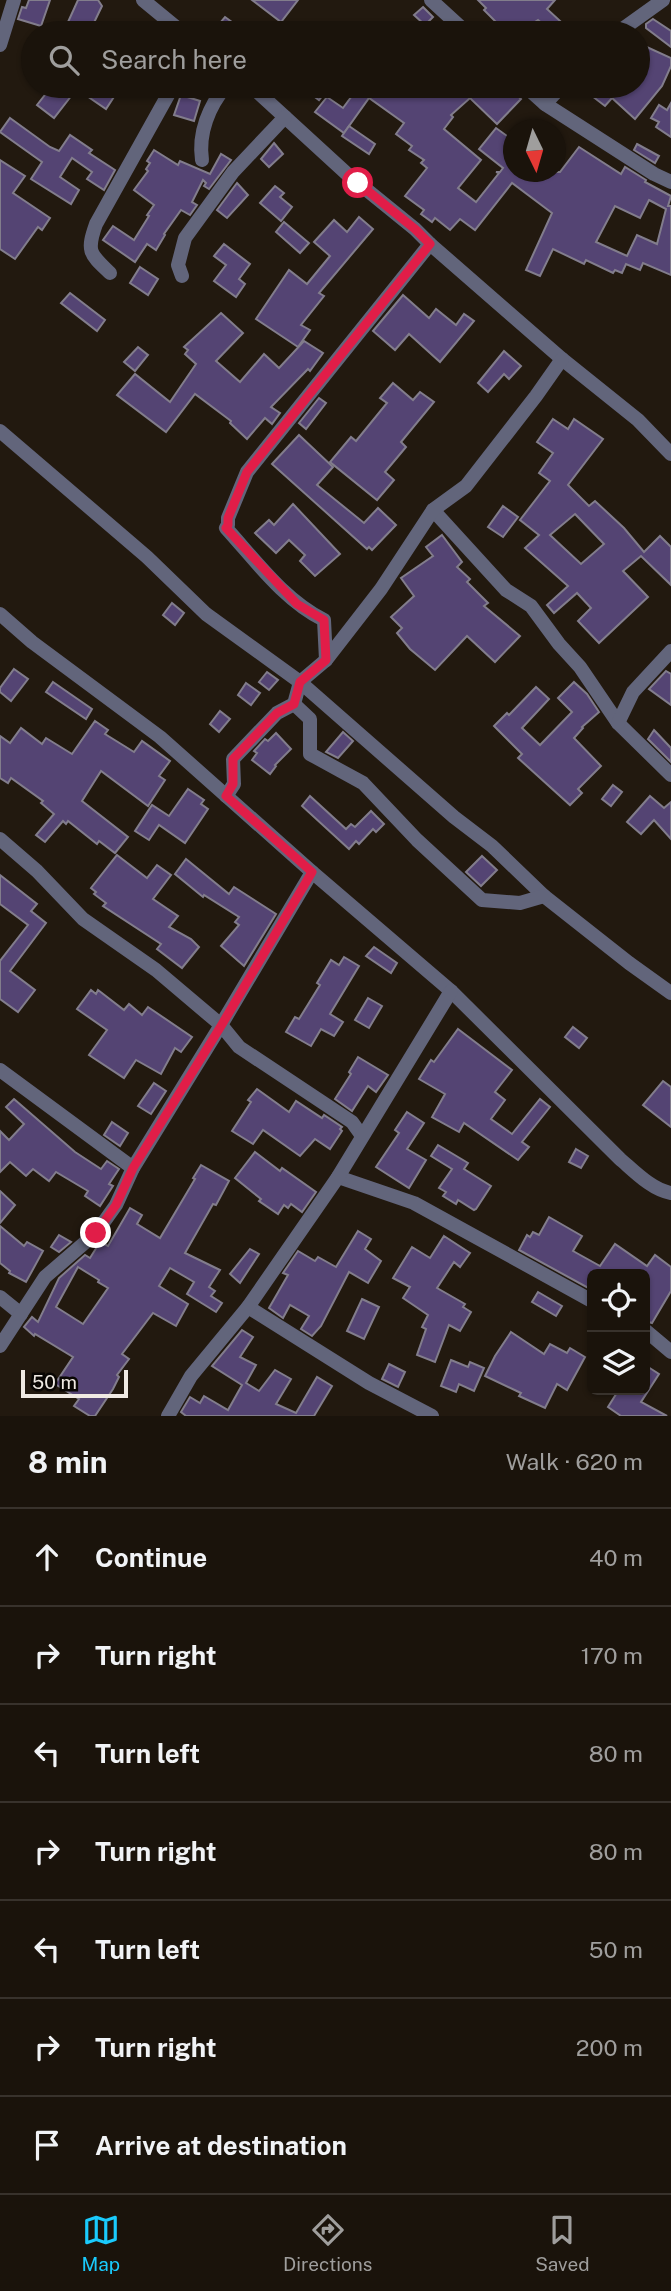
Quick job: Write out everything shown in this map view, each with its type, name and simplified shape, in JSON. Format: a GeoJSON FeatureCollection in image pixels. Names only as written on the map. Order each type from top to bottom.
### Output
{"type":"FeatureCollection","features":[{"type":"Feature","properties":{"kind":"street"},"geometry":{"type":"LineString","coordinates":[[0,45],[14,0]]}},
{"type":"Feature","properties":{"kind":"street"},"geometry":{"type":"LineString","coordinates":[[143,0],[168,21]]}},
{"type":"Feature","properties":{"kind":"street"},"geometry":{"type":"LineString","coordinates":[[431,0],[454,21]]}},
{"type":"Feature","properties":{"kind":"street"},"geometry":{"type":"LineString","coordinates":[[634,21],[663,0]]}},
{"type":"Feature","properties":{"kind":"street"},"geometry":{"type":"LineString","coordinates":[[110,273],[93,257],[90,241],[96,224],[166,98]]}},
{"type":"Feature","properties":{"kind":"street"},"geometry":{"type":"LineString","coordinates":[[202,160],[200,148],[205,122],[217,98]]}},
{"type":"Feature","properties":{"kind":"street"},"geometry":{"type":"LineString","coordinates":[[264,98],[346,173],[415,229],[562,359],[638,420],[671,454]]}},
{"type":"Feature","properties":{"kind":"street"},"geometry":{"type":"LineString","coordinates":[[538,98],[654,174],[671,182]]}},
{"type":"Feature","properties":{"kind":"street"},"geometry":{"type":"LineString","coordinates":[[545,104],[551,98]]}},
{"type":"Feature","properties":{"kind":"street"},"geometry":{"type":"LineString","coordinates":[[181,276],[178,265],[185,238],[233,172],[285,117]]}},
{"type":"Feature","properties":{"kind":"street"},"geometry":{"type":"LineString","coordinates":[[326,660],[324,620],[297,604],[280,588],[226,528],[228,518],[247,472],[430,244]]}},
{"type":"Feature","properties":{"kind":"street"},"geometry":{"type":"LineString","coordinates":[[226,796],[233,784],[233,759],[277,713],[294,704],[300,682],[326,660],[381,589],[433,510],[466,486],[562,359]]}},
{"type":"Feature","properties":{"kind":"street"},"geometry":{"type":"LineString","coordinates":[[0,431],[147,557],[206,614],[300,682],[454,817],[492,846],[544,896],[628,963],[671,993]]}},
{"type":"Feature","properties":{"kind":"street"},"geometry":{"type":"LineString","coordinates":[[433,510],[506,590],[531,606],[559,645],[580,667],[618,723],[671,775]]}},
{"type":"Feature","properties":{"kind":"street"},"geometry":{"type":"LineString","coordinates":[[0,614],[32,642],[160,737],[451,991],[620,1159],[645,1180],[664,1192],[671,1193]]}},
{"type":"Feature","properties":{"kind":"street"},"geometry":{"type":"LineString","coordinates":[[618,723],[633,692],[671,651]]}},
{"type":"Feature","properties":{"kind":"street"},"geometry":{"type":"LineString","coordinates":[[294,704],[310,719],[310,754],[363,783],[425,848],[482,900],[520,903],[544,896]]}},
{"type":"Feature","properties":{"kind":"street"},"geometry":{"type":"LineString","coordinates":[[0,839],[37,871],[83,919],[156,970],[221,1026],[239,1047],[352,1122],[362,1136]]}},
{"type":"Feature","properties":{"kind":"street"},"geometry":{"type":"LineString","coordinates":[[0,1346],[46,1277],[96,1233],[116,1205],[133,1168],[312,872]]}},
{"type":"Feature","properties":{"kind":"street"},"geometry":{"type":"LineString","coordinates":[[168,1416],[191,1376],[248,1307],[338,1177],[451,991]]}},
{"type":"Feature","properties":{"kind":"street"},"geometry":{"type":"LineString","coordinates":[[0,1070],[133,1168]]}},
{"type":"Feature","properties":{"kind":"street"},"geometry":{"type":"LineString","coordinates":[[338,1177],[414,1203],[587,1298]]}},
{"type":"Feature","properties":{"kind":"street"},"geometry":{"type":"LineString","coordinates":[[0,1297],[20,1314]]}},
{"type":"Feature","properties":{"kind":"street"},"geometry":{"type":"LineString","coordinates":[[248,1307],[369,1383],[432,1416]]}},
{"type":"Feature","properties":{"kind":"street"},"geometry":{"type":"LineString","coordinates":[[647,1332],[671,1352]]}},
{"type":"Feature","properties":{"kind":"building"},"geometry":{"type":"Polygon","coordinates":[[[29,0],[50,0],[43,21],[18,19],[22,7],[26,8],[29,0]]]}},
{"type":"Feature","properties":{"kind":"building"},"geometry":{"type":"Polygon","coordinates":[[[78,0],[98,0],[102,6],[95,21],[68,21],[78,0]]]}},
{"type":"Feature","properties":{"kind":"building"},"geometry":{"type":"Polygon","coordinates":[[[252,0],[298,0],[280,21],[252,0]]]}},
{"type":"Feature","properties":{"kind":"building"},"geometry":{"type":"Polygon","coordinates":[[[478,0],[555,0],[547,9],[560,21],[495,21],[484,10],[486,8],[478,0]]]}},
{"type":"Feature","properties":{"kind":"building"},"geometry":{"type":"Polygon","coordinates":[[[423,7],[433,17],[429,21],[421,21],[414,15],[423,7]]]}},
{"type":"Feature","properties":{"kind":"building"},"geometry":{"type":"Polygon","coordinates":[[[653,19],[671,31],[671,47],[650,31],[650,21],[653,19]]]}},
{"type":"Feature","properties":{"kind":"building"},"geometry":{"type":"Polygon","coordinates":[[[650,48],[671,58],[671,66],[662,86],[635,119],[612,98],[650,98],[650,48]]]}},
{"type":"Feature","properties":{"kind":"building"},"geometry":{"type":"Polygon","coordinates":[[[43,98],[70,98],[54,118],[37,105],[43,98]]]}},
{"type":"Feature","properties":{"kind":"building"},"geometry":{"type":"Polygon","coordinates":[[[90,98],[113,98],[106,109],[90,98]]]}},
{"type":"Feature","properties":{"kind":"building"},"geometry":{"type":"Polygon","coordinates":[[[180,98],[200,101],[194,121],[174,115],[180,98]]]}},
{"type":"Feature","properties":{"kind":"building"},"geometry":{"type":"Polygon","coordinates":[[[328,98],[343,108],[350,98],[369,98],[344,133],[315,112],[328,98]]]}},
{"type":"Feature","properties":{"kind":"building"},"geometry":{"type":"Polygon","coordinates":[[[369,98],[470,98],[451,115],[453,117],[444,129],[481,160],[458,188],[476,202],[499,173],[496,172],[503,168],[503,182],[566,182],[566,164],[579,147],[621,174],[625,167],[671,196],[668,206],[671,206],[671,275],[643,263],[640,270],[626,264],[622,273],[615,270],[613,273],[586,260],[584,264],[553,249],[540,276],[526,270],[552,213],[512,183],[475,230],[460,219],[450,230],[435,218],[432,222],[421,214],[424,210],[405,196],[427,168],[421,163],[424,160],[409,150],[412,146],[396,134],[404,123],[369,98]],[[649,200],[640,218],[615,206],[596,242],[627,256],[637,235],[657,244],[666,209],[649,200]]]}},
{"type":"Feature","properties":{"kind":"building"},"geometry":{"type":"Polygon","coordinates":[[[470,98],[520,98],[497,124],[470,98]]]}},
{"type":"Feature","properties":{"kind":"building"},"geometry":{"type":"Polygon","coordinates":[[[595,98],[612,98],[605,106],[595,98]]]}},
{"type":"Feature","properties":{"kind":"building"},"geometry":{"type":"Polygon","coordinates":[[[671,103],[671,137],[656,127],[659,122],[651,118],[659,105],[667,110],[671,103]]]}},
{"type":"Feature","properties":{"kind":"building"},"geometry":{"type":"Polygon","coordinates":[[[10,118],[59,151],[70,135],[92,150],[89,153],[115,170],[104,190],[87,179],[92,172],[72,158],[60,177],[79,190],[71,204],[31,179],[42,162],[0,132],[10,118]]]}},
{"type":"Feature","properties":{"kind":"building"},"geometry":{"type":"Polygon","coordinates":[[[349,126],[375,144],[369,154],[342,136],[349,126]]]}},
{"type":"Feature","properties":{"kind":"building"},"geometry":{"type":"Polygon","coordinates":[[[496,128],[503,133],[503,168],[479,149],[496,128]]]}},
{"type":"Feature","properties":{"kind":"building"},"geometry":{"type":"Polygon","coordinates":[[[274,143],[283,154],[269,167],[261,159],[274,143]]]}},
{"type":"Feature","properties":{"kind":"building"},"geometry":{"type":"Polygon","coordinates":[[[637,144],[659,156],[655,163],[634,150],[637,144]]]}},
{"type":"Feature","properties":{"kind":"building"},"geometry":{"type":"Polygon","coordinates":[[[154,150],[178,165],[180,161],[210,174],[221,154],[231,160],[209,189],[204,186],[206,183],[203,180],[192,202],[197,205],[190,215],[181,210],[156,250],[147,244],[135,262],[103,240],[113,226],[134,240],[149,216],[147,215],[154,205],[134,190],[148,171],[146,169],[150,163],[147,161],[154,150]]]}},
{"type":"Feature","properties":{"kind":"building"},"geometry":{"type":"Polygon","coordinates":[[[0,160],[25,176],[13,193],[50,218],[42,230],[38,227],[15,259],[0,249],[0,160]]]}},
{"type":"Feature","properties":{"kind":"building"},"geometry":{"type":"Polygon","coordinates":[[[237,183],[248,195],[227,218],[217,210],[237,183]]]}},
{"type":"Feature","properties":{"kind":"building"},"geometry":{"type":"Polygon","coordinates":[[[275,186],[284,193],[280,197],[292,207],[281,221],[260,203],[275,186]]]}},
{"type":"Feature","properties":{"kind":"building"},"geometry":{"type":"Polygon","coordinates":[[[359,217],[373,229],[319,293],[324,296],[301,325],[310,330],[298,347],[256,319],[289,270],[307,284],[330,256],[314,242],[334,220],[347,232],[359,217]]]}},
{"type":"Feature","properties":{"kind":"building"},"geometry":{"type":"Polygon","coordinates":[[[284,222],[309,243],[300,253],[276,232],[284,222]]]}},
{"type":"Feature","properties":{"kind":"building"},"geometry":{"type":"Polygon","coordinates":[[[224,244],[250,264],[239,279],[245,284],[236,297],[214,281],[226,265],[214,256],[224,244]]]}},
{"type":"Feature","properties":{"kind":"building"},"geometry":{"type":"Polygon","coordinates":[[[140,267],[158,279],[148,295],[130,283],[140,267]]]}},
{"type":"Feature","properties":{"kind":"building"},"geometry":{"type":"Polygon","coordinates":[[[70,293],[105,320],[97,331],[61,303],[70,293]]]}},
{"type":"Feature","properties":{"kind":"building"},"geometry":{"type":"Polygon","coordinates":[[[403,295],[429,318],[436,309],[456,325],[464,314],[474,321],[440,362],[409,334],[395,350],[373,331],[403,295]]]}},
{"type":"Feature","properties":{"kind":"building"},"geometry":{"type":"Polygon","coordinates":[[[221,313],[243,333],[216,361],[240,382],[264,354],[279,368],[304,341],[323,353],[310,371],[308,369],[271,407],[280,413],[272,424],[265,418],[247,439],[231,421],[195,394],[166,432],[117,395],[135,374],[170,402],[196,364],[185,354],[188,350],[184,347],[221,313]]]}},
{"type":"Feature","properties":{"kind":"building"},"geometry":{"type":"Polygon","coordinates":[[[138,347],[148,355],[135,371],[124,362],[138,347]]]}},
{"type":"Feature","properties":{"kind":"building"},"geometry":{"type":"Polygon","coordinates":[[[504,351],[521,366],[509,379],[504,374],[488,392],[478,383],[504,351]]]}},
{"type":"Feature","properties":{"kind":"building"},"geometry":{"type":"Polygon","coordinates":[[[393,383],[413,400],[420,392],[434,402],[401,442],[406,447],[385,472],[394,480],[377,500],[330,462],[351,437],[356,441],[387,403],[380,398],[393,383]]]}},
{"type":"Feature","properties":{"kind":"building"},"geometry":{"type":"Polygon","coordinates":[[[319,398],[326,403],[306,429],[299,423],[319,398]]]}},
{"type":"Feature","properties":{"kind":"building"},"geometry":{"type":"Polygon","coordinates":[[[553,419],[568,429],[574,419],[603,439],[568,485],[589,506],[595,501],[624,528],[644,552],[660,536],[671,547],[671,585],[641,556],[623,571],[648,597],[599,643],[578,621],[591,608],[577,593],[554,613],[547,605],[568,586],[525,548],[539,535],[520,520],[550,481],[539,473],[553,453],[537,442],[553,419]],[[575,514],[550,535],[581,564],[604,544],[575,514]]]}},
{"type":"Feature","properties":{"kind":"building"},"geometry":{"type":"Polygon","coordinates":[[[299,435],[333,467],[317,485],[364,523],[378,508],[396,525],[372,550],[369,547],[367,549],[272,464],[299,435]]]}},
{"type":"Feature","properties":{"kind":"building"},"geometry":{"type":"Polygon","coordinates":[[[293,504],[340,554],[315,576],[300,561],[305,555],[289,540],[276,553],[255,533],[269,520],[274,525],[293,504]]]}},
{"type":"Feature","properties":{"kind":"building"},"geometry":{"type":"Polygon","coordinates":[[[503,506],[518,517],[503,537],[488,527],[503,506]]]}},
{"type":"Feature","properties":{"kind":"building"},"geometry":{"type":"Polygon","coordinates":[[[442,535],[462,562],[457,567],[470,579],[467,582],[488,603],[484,606],[520,636],[495,662],[467,636],[435,670],[410,649],[397,633],[402,628],[391,617],[414,596],[401,578],[433,556],[426,547],[442,535]]]}},
{"type":"Feature","properties":{"kind":"building"},"geometry":{"type":"Polygon","coordinates":[[[172,603],[184,613],[175,625],[163,615],[172,603]]]}},
{"type":"Feature","properties":{"kind":"building"},"geometry":{"type":"Polygon","coordinates":[[[14,669],[28,679],[11,701],[0,692],[0,688],[14,669]]]}},
{"type":"Feature","properties":{"kind":"building"},"geometry":{"type":"Polygon","coordinates":[[[666,671],[671,674],[671,705],[649,689],[666,671]]]}},
{"type":"Feature","properties":{"kind":"building"},"geometry":{"type":"Polygon","coordinates":[[[267,672],[278,680],[269,690],[259,682],[267,672]]]}},
{"type":"Feature","properties":{"kind":"building"},"geometry":{"type":"Polygon","coordinates":[[[53,682],[92,709],[86,719],[46,692],[53,682]]]}},
{"type":"Feature","properties":{"kind":"building"},"geometry":{"type":"Polygon","coordinates":[[[574,682],[587,694],[599,712],[574,738],[601,766],[578,789],[582,793],[570,805],[518,758],[522,754],[494,726],[507,713],[509,715],[536,687],[549,699],[522,728],[540,745],[572,712],[558,698],[574,682]]]}},
{"type":"Feature","properties":{"kind":"building"},"geometry":{"type":"Polygon","coordinates":[[[246,683],[260,693],[251,705],[238,695],[246,683]]]}},
{"type":"Feature","properties":{"kind":"building"},"geometry":{"type":"Polygon","coordinates":[[[220,711],[230,719],[219,732],[210,724],[220,711]]]}},
{"type":"Feature","properties":{"kind":"building"},"geometry":{"type":"Polygon","coordinates":[[[95,721],[108,730],[105,734],[134,752],[142,741],[170,761],[159,776],[165,780],[148,806],[101,771],[82,801],[128,837],[115,853],[99,841],[97,844],[68,821],[66,824],[63,821],[45,842],[36,835],[54,814],[41,803],[43,801],[11,778],[8,783],[0,778],[0,736],[10,743],[21,728],[42,744],[46,738],[72,754],[95,721]]]}},
{"type":"Feature","properties":{"kind":"building"},"geometry":{"type":"Polygon","coordinates":[[[654,730],[671,748],[671,762],[648,739],[654,730]]]}},
{"type":"Feature","properties":{"kind":"building"},"geometry":{"type":"Polygon","coordinates":[[[343,732],[353,741],[338,758],[326,752],[343,732]]]}},
{"type":"Feature","properties":{"kind":"building"},"geometry":{"type":"Polygon","coordinates":[[[276,733],[291,749],[270,774],[252,760],[257,753],[254,751],[265,739],[268,741],[276,733]]]}},
{"type":"Feature","properties":{"kind":"building"},"geometry":{"type":"Polygon","coordinates":[[[613,785],[622,792],[611,806],[602,799],[613,785]]]}},
{"type":"Feature","properties":{"kind":"building"},"geometry":{"type":"Polygon","coordinates":[[[188,789],[204,800],[201,804],[208,809],[185,843],[159,825],[149,840],[135,831],[152,805],[169,816],[188,789]]]}},
{"type":"Feature","properties":{"kind":"building"},"geometry":{"type":"Polygon","coordinates":[[[310,796],[346,829],[351,824],[355,827],[371,811],[384,824],[376,832],[373,829],[359,844],[356,841],[349,849],[302,806],[310,796]]]}},
{"type":"Feature","properties":{"kind":"building"},"geometry":{"type":"Polygon","coordinates":[[[650,796],[664,808],[671,802],[671,839],[654,820],[641,834],[627,822],[650,796]]]}},
{"type":"Feature","properties":{"kind":"building"},"geometry":{"type":"Polygon","coordinates":[[[117,855],[147,878],[157,865],[171,875],[153,899],[178,916],[169,927],[191,939],[199,947],[182,968],[157,949],[161,944],[103,906],[106,903],[94,894],[96,892],[91,888],[117,855]]]}},
{"type":"Feature","properties":{"kind":"building"},"geometry":{"type":"Polygon","coordinates":[[[482,856],[497,870],[481,886],[466,872],[482,856]]]}},
{"type":"Feature","properties":{"kind":"building"},"geometry":{"type":"Polygon","coordinates":[[[186,859],[229,894],[234,887],[276,914],[244,966],[221,946],[239,925],[235,922],[239,917],[204,895],[203,897],[175,874],[186,859]]]}},
{"type":"Feature","properties":{"kind":"building"},"geometry":{"type":"Polygon","coordinates":[[[0,875],[37,904],[31,911],[46,923],[10,971],[35,990],[18,1012],[0,999],[0,961],[28,925],[0,904],[0,875]]]}},
{"type":"Feature","properties":{"kind":"building"},"geometry":{"type":"Polygon","coordinates":[[[374,947],[397,963],[391,973],[366,956],[374,947]]]}},
{"type":"Feature","properties":{"kind":"building"},"geometry":{"type":"Polygon","coordinates":[[[344,957],[359,966],[330,1014],[343,1022],[334,1036],[321,1029],[311,1046],[286,1032],[295,1017],[299,1019],[320,985],[317,983],[331,960],[339,965],[344,957]]]}},
{"type":"Feature","properties":{"kind":"building"},"geometry":{"type":"Polygon","coordinates":[[[91,990],[96,994],[98,990],[124,1010],[129,1004],[142,1015],[148,1007],[192,1037],[181,1052],[175,1048],[161,1074],[136,1060],[124,1078],[89,1055],[107,1030],[77,1009],[91,990]]]}},
{"type":"Feature","properties":{"kind":"building"},"geometry":{"type":"Polygon","coordinates":[[[368,998],[382,1006],[369,1028],[355,1020],[368,998]]]}},
{"type":"Feature","properties":{"kind":"building"},"geometry":{"type":"Polygon","coordinates":[[[573,1027],[587,1038],[579,1048],[565,1037],[573,1027]]]}},
{"type":"Feature","properties":{"kind":"building"},"geometry":{"type":"Polygon","coordinates":[[[458,1029],[512,1070],[495,1092],[505,1100],[491,1119],[512,1134],[540,1099],[550,1107],[522,1142],[529,1147],[518,1160],[464,1123],[459,1132],[432,1117],[445,1094],[419,1079],[431,1060],[434,1062],[458,1029]]]}},
{"type":"Feature","properties":{"kind":"building"},"geometry":{"type":"Polygon","coordinates":[[[358,1057],[388,1075],[376,1092],[368,1086],[352,1111],[335,1099],[358,1057]]]}},
{"type":"Feature","properties":{"kind":"building"},"geometry":{"type":"Polygon","coordinates":[[[663,1081],[671,1087],[671,1127],[643,1105],[663,1081]]]}},
{"type":"Feature","properties":{"kind":"building"},"geometry":{"type":"Polygon","coordinates":[[[154,1083],[166,1091],[151,1114],[138,1106],[154,1083]]]}},
{"type":"Feature","properties":{"kind":"building"},"geometry":{"type":"Polygon","coordinates":[[[257,1089],[289,1112],[296,1101],[322,1118],[324,1115],[342,1127],[342,1131],[330,1149],[315,1139],[300,1156],[263,1130],[253,1144],[232,1131],[251,1102],[248,1100],[257,1089]]]}},
{"type":"Feature","properties":{"kind":"building"},"geometry":{"type":"Polygon","coordinates":[[[14,1099],[75,1152],[101,1169],[107,1161],[119,1169],[109,1184],[113,1186],[100,1206],[85,1196],[88,1191],[56,1172],[49,1181],[33,1169],[26,1176],[10,1162],[0,1172],[0,1131],[9,1140],[24,1124],[6,1107],[14,1099]]]}},
{"type":"Feature","properties":{"kind":"building"},"geometry":{"type":"Polygon","coordinates":[[[407,1112],[424,1123],[407,1149],[426,1160],[409,1188],[376,1167],[399,1133],[395,1130],[407,1112]]]}},
{"type":"Feature","properties":{"kind":"building"},"geometry":{"type":"Polygon","coordinates":[[[112,1122],[128,1133],[120,1146],[104,1135],[112,1122]]]}},
{"type":"Feature","properties":{"kind":"building"},"geometry":{"type":"Polygon","coordinates":[[[438,1145],[468,1163],[464,1169],[491,1186],[476,1209],[458,1200],[456,1204],[443,1196],[446,1192],[439,1188],[452,1169],[431,1156],[438,1145]]]}},
{"type":"Feature","properties":{"kind":"building"},"geometry":{"type":"Polygon","coordinates":[[[576,1149],[588,1156],[581,1168],[569,1162],[576,1149]]]}},
{"type":"Feature","properties":{"kind":"building"},"geometry":{"type":"Polygon","coordinates":[[[255,1152],[280,1171],[282,1168],[316,1192],[302,1212],[291,1204],[288,1208],[284,1205],[278,1214],[259,1201],[261,1199],[235,1178],[255,1152]]]}},
{"type":"Feature","properties":{"kind":"building"},"geometry":{"type":"Polygon","coordinates":[[[201,1165],[229,1181],[185,1253],[220,1270],[209,1287],[215,1291],[211,1296],[222,1303],[216,1312],[187,1294],[194,1282],[170,1268],[159,1286],[188,1304],[176,1326],[153,1313],[122,1354],[129,1359],[117,1375],[119,1377],[113,1389],[95,1416],[90,1416],[74,1406],[79,1399],[55,1384],[73,1357],[35,1334],[34,1336],[24,1327],[32,1317],[38,1322],[59,1278],[85,1255],[90,1258],[100,1242],[108,1246],[130,1208],[142,1215],[137,1224],[160,1238],[195,1179],[193,1178],[201,1165]],[[78,1267],[56,1307],[83,1324],[108,1288],[98,1282],[99,1280],[78,1267]]]}},
{"type":"Feature","properties":{"kind":"building"},"geometry":{"type":"Polygon","coordinates":[[[0,1191],[15,1205],[0,1223],[0,1191]]]}},
{"type":"Feature","properties":{"kind":"building"},"geometry":{"type":"Polygon","coordinates":[[[549,1217],[582,1236],[573,1251],[600,1266],[615,1244],[647,1266],[655,1255],[671,1267],[671,1291],[650,1322],[650,1269],[587,1269],[587,1287],[519,1250],[527,1235],[530,1237],[533,1232],[539,1235],[549,1217]]]}},
{"type":"Feature","properties":{"kind":"building"},"geometry":{"type":"Polygon","coordinates":[[[0,1226],[24,1246],[27,1242],[43,1251],[26,1282],[9,1273],[0,1263],[0,1226]]]}},
{"type":"Feature","properties":{"kind":"building"},"geometry":{"type":"Polygon","coordinates":[[[358,1231],[371,1239],[365,1249],[381,1261],[368,1283],[349,1272],[321,1326],[312,1336],[301,1329],[309,1316],[290,1305],[283,1318],[269,1308],[288,1275],[283,1273],[298,1251],[315,1261],[318,1257],[336,1267],[358,1231]]]}},
{"type":"Feature","properties":{"kind":"building"},"geometry":{"type":"Polygon","coordinates":[[[59,1235],[71,1242],[59,1252],[51,1247],[59,1235]]]}},
{"type":"Feature","properties":{"kind":"building"},"geometry":{"type":"Polygon","coordinates":[[[444,1236],[470,1253],[460,1267],[454,1262],[437,1288],[465,1304],[463,1307],[471,1312],[460,1331],[449,1325],[435,1362],[417,1355],[426,1329],[422,1327],[428,1315],[403,1298],[410,1287],[393,1278],[412,1247],[430,1258],[444,1236]]]}},
{"type":"Feature","properties":{"kind":"building"},"geometry":{"type":"Polygon","coordinates":[[[250,1249],[259,1254],[240,1283],[230,1274],[250,1249]]]}},
{"type":"Feature","properties":{"kind":"building"},"geometry":{"type":"Polygon","coordinates":[[[538,1292],[562,1306],[556,1316],[532,1302],[538,1292]]]}},
{"type":"Feature","properties":{"kind":"building"},"geometry":{"type":"Polygon","coordinates":[[[362,1299],[379,1307],[364,1339],[347,1331],[362,1299]]]}},
{"type":"Feature","properties":{"kind":"building"},"geometry":{"type":"Polygon","coordinates":[[[242,1330],[253,1337],[240,1357],[256,1365],[246,1383],[259,1391],[275,1370],[291,1379],[276,1404],[296,1413],[317,1377],[332,1386],[314,1416],[186,1416],[181,1412],[190,1397],[200,1403],[204,1396],[228,1410],[242,1385],[212,1366],[242,1330]]]}},
{"type":"Feature","properties":{"kind":"building"},"geometry":{"type":"Polygon","coordinates":[[[511,1332],[544,1354],[550,1344],[567,1353],[570,1348],[585,1357],[567,1390],[557,1384],[545,1408],[485,1376],[511,1332]]]}},
{"type":"Feature","properties":{"kind":"building"},"geometry":{"type":"Polygon","coordinates":[[[451,1360],[468,1367],[470,1362],[484,1368],[474,1391],[459,1384],[456,1392],[441,1386],[451,1360]]]}},
{"type":"Feature","properties":{"kind":"building"},"geometry":{"type":"Polygon","coordinates":[[[389,1364],[405,1372],[398,1387],[382,1379],[389,1364]]]}},
{"type":"Feature","properties":{"kind":"building"},"geometry":{"type":"Polygon","coordinates":[[[650,1368],[659,1374],[650,1388],[650,1368]]]}},
{"type":"Feature","properties":{"kind":"building"},"geometry":{"type":"Polygon","coordinates":[[[616,1395],[646,1395],[641,1402],[667,1416],[621,1416],[608,1407],[616,1395]]]}},
{"type":"Feature","properties":{"kind":"route"},"geometry":{"type":"LineString","coordinates":[[96,1233],[116,1205],[133,1168],[312,872],[226,796],[233,784],[233,759],[277,713],[294,704],[300,682],[326,660],[324,620],[297,604],[226,528],[247,472],[430,244],[358,183]]}}]}
